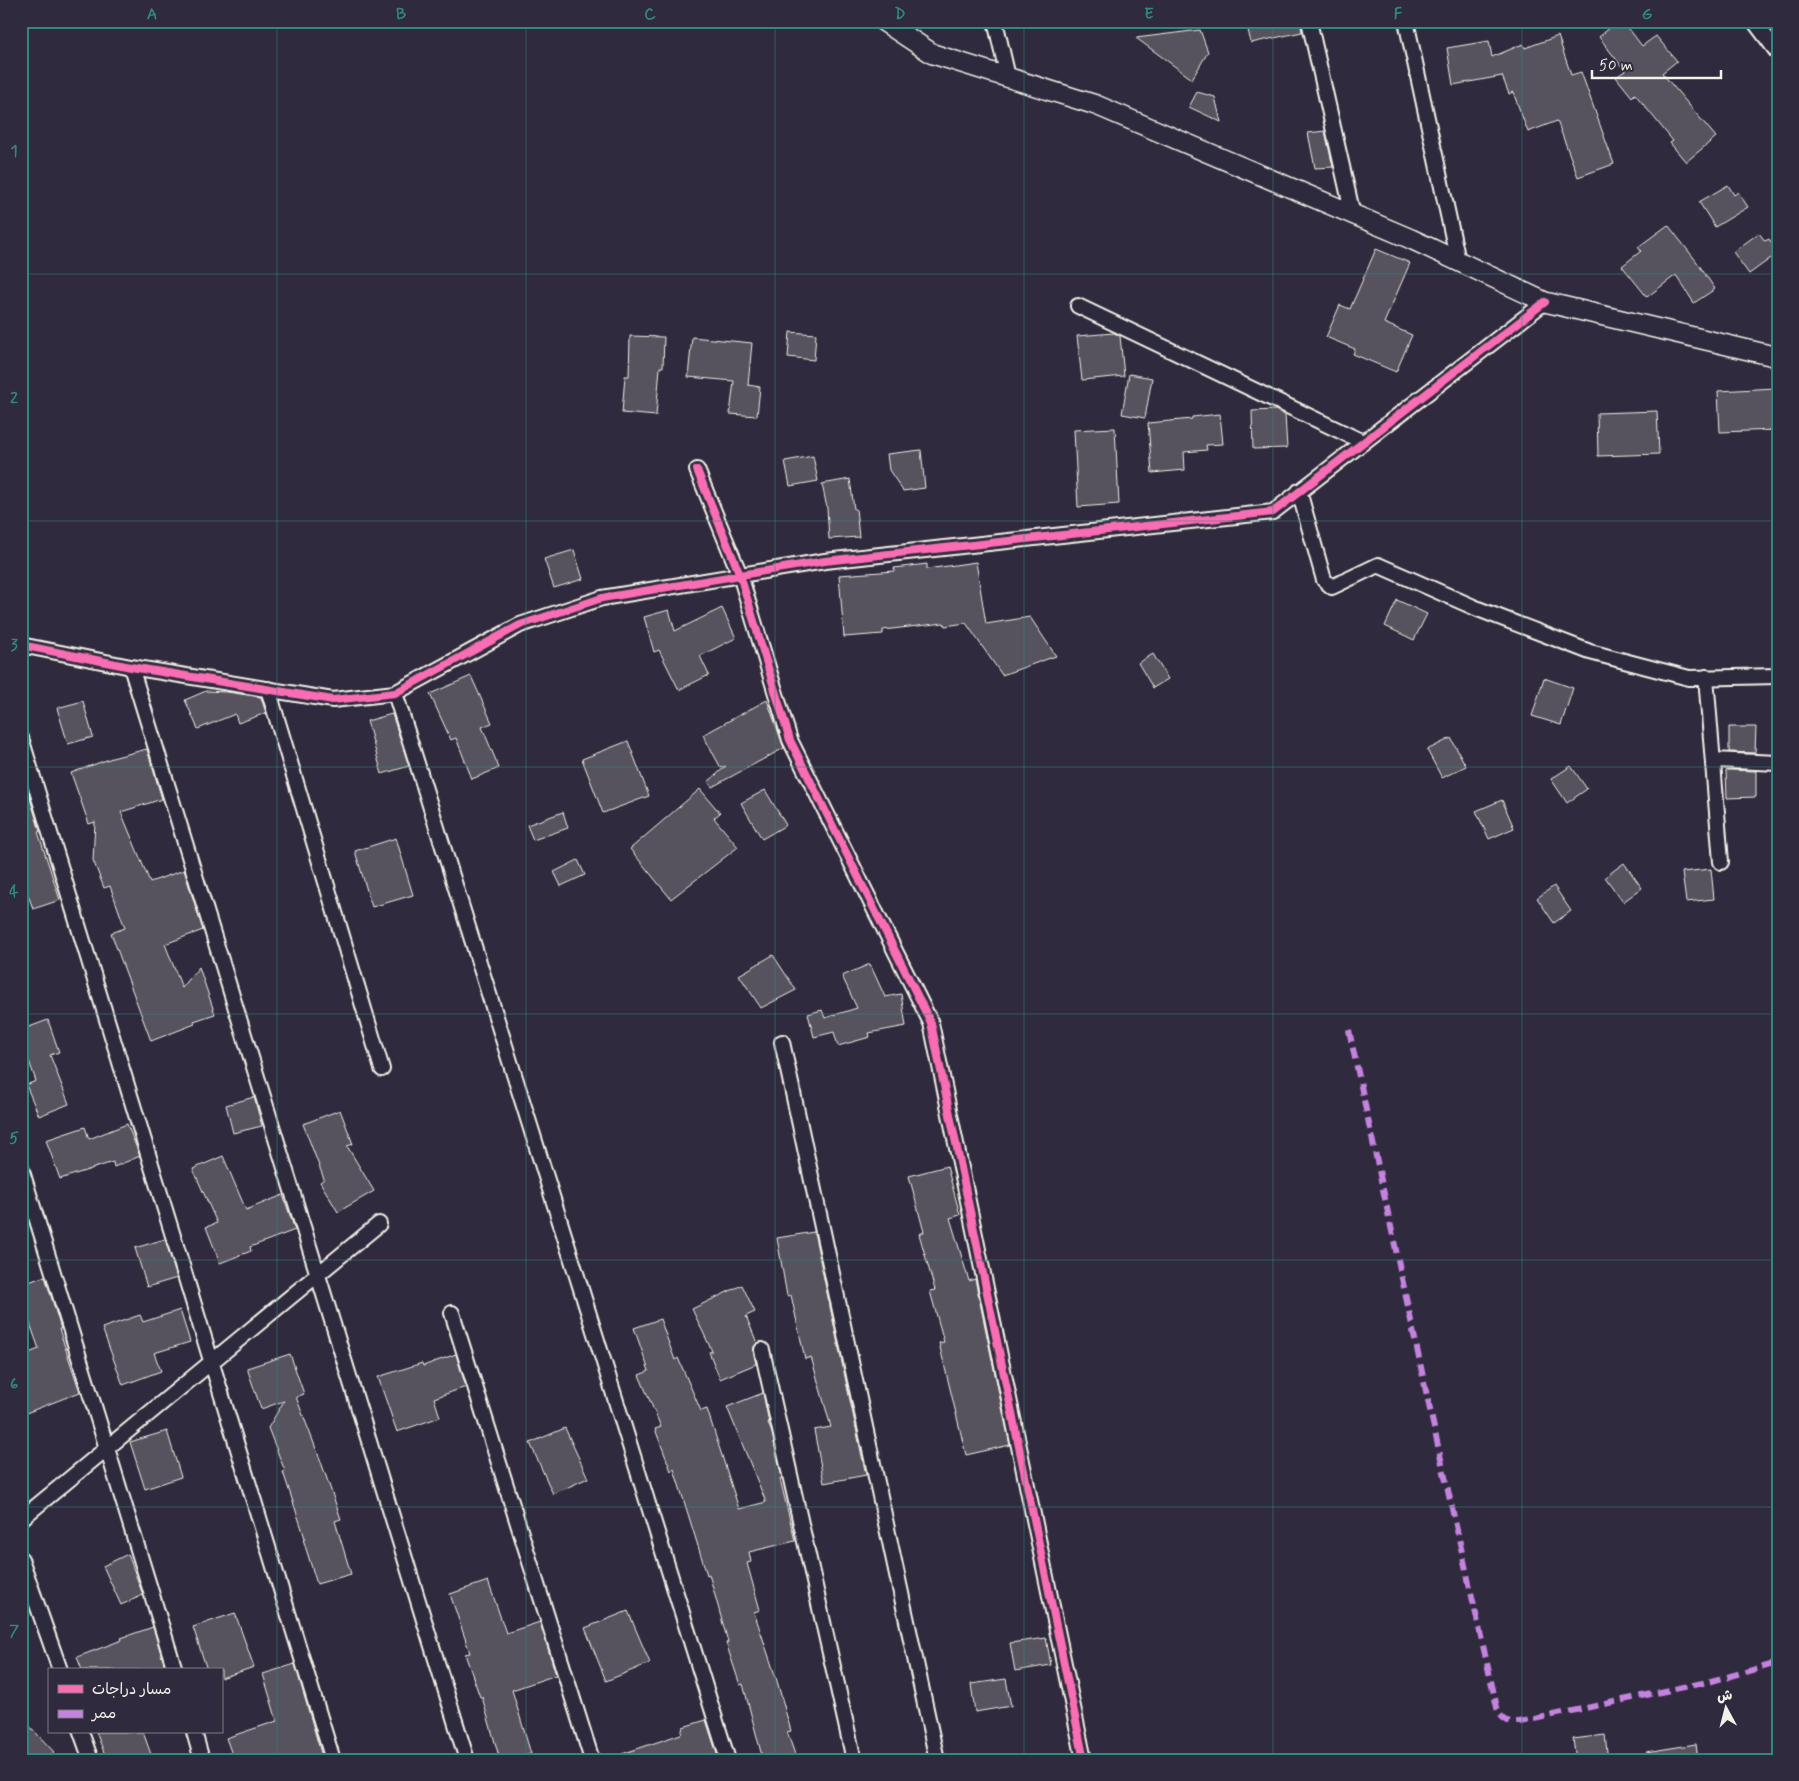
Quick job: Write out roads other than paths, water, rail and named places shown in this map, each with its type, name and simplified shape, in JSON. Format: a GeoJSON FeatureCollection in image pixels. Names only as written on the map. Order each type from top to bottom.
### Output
{"type":"FeatureCollection","features":[{"type":"Feature","properties":{"kind":"street"},"geometry":{"type":"LineString","coordinates":[[883,21],[933,54],[1096,105],[1353,215],[1545,302],[1778,357]]}},
{"type":"Feature","properties":{"kind":"street"},"geometry":{"type":"LineString","coordinates":[[995,21],[1008,77]]}},
{"type":"Feature","properties":{"kind":"street"},"geometry":{"type":"LineString","coordinates":[[1309,21],[1353,215]]}},
{"type":"Feature","properties":{"kind":"street"},"geometry":{"type":"LineString","coordinates":[[1406,21],[1458,262]]}},
{"type":"Feature","properties":{"kind":"street"},"geometry":{"type":"LineString","coordinates":[[1754,21],[1778,54]]}},
{"type":"Feature","properties":{"kind":"street"},"geometry":{"type":"LineString","coordinates":[[21,645],[132,667],[332,700],[395,693],[520,625],[602,598],[825,561],[1273,512],[1545,302]]}},
{"type":"Feature","properties":{"kind":"street"},"geometry":{"type":"LineString","coordinates":[[1078,306],[1363,442]]}},
{"type":"Feature","properties":{"kind":"street"},"geometry":{"type":"LineString","coordinates":[[697,470],[740,575],[790,740],[931,1022],[1084,1760]]}},
{"type":"Feature","properties":{"kind":"street"},"geometry":{"type":"LineString","coordinates":[[1299,491],[1324,580],[1332,588],[1378,565],[1478,609],[1590,652],[1690,678],[1778,676]]}},
{"type":"Feature","properties":{"kind":"street"},"geometry":{"type":"LineString","coordinates":[[132,667],[466,1760]]}},
{"type":"Feature","properties":{"kind":"street"},"geometry":{"type":"LineString","coordinates":[[1706,677],[1721,862]]}},
{"type":"Feature","properties":{"kind":"street"},"geometry":{"type":"LineString","coordinates":[[268,689],[382,1070]]}},
{"type":"Feature","properties":{"kind":"street"},"geometry":{"type":"LineString","coordinates":[[395,693],[728,1760]]}},
{"type":"Feature","properties":{"kind":"street"},"geometry":{"type":"LineString","coordinates":[[21,738],[333,1760]]}},
{"type":"Feature","properties":{"kind":"street"},"geometry":{"type":"LineString","coordinates":[[1713,760],[1778,763]]}},
{"type":"Feature","properties":{"kind":"street"},"geometry":{"type":"LineString","coordinates":[[782,1042],[937,1760]]}},
{"type":"Feature","properties":{"kind":"street"},"geometry":{"type":"LineString","coordinates":[[21,1168],[174,1668]]}},
{"type":"Feature","properties":{"kind":"street"},"geometry":{"type":"LineString","coordinates":[[21,1519],[379,1224]]}},
{"type":"Feature","properties":{"kind":"street"},"geometry":{"type":"LineString","coordinates":[[452,1313],[592,1760]]}},
{"type":"Feature","properties":{"kind":"street"},"geometry":{"type":"LineString","coordinates":[[762,1350],[854,1760]]}},
{"type":"Feature","properties":{"kind":"street"},"geometry":{"type":"LineString","coordinates":[[21,1559],[59,1668]]}},
{"type":"Feature","properties":{"kind":"street"},"geometry":{"type":"LineString","coordinates":[[82,1734],[91,1760]]}},
{"type":"Feature","properties":{"kind":"street"},"geometry":{"type":"LineString","coordinates":[[195,1734],[202,1760]]}}]}
